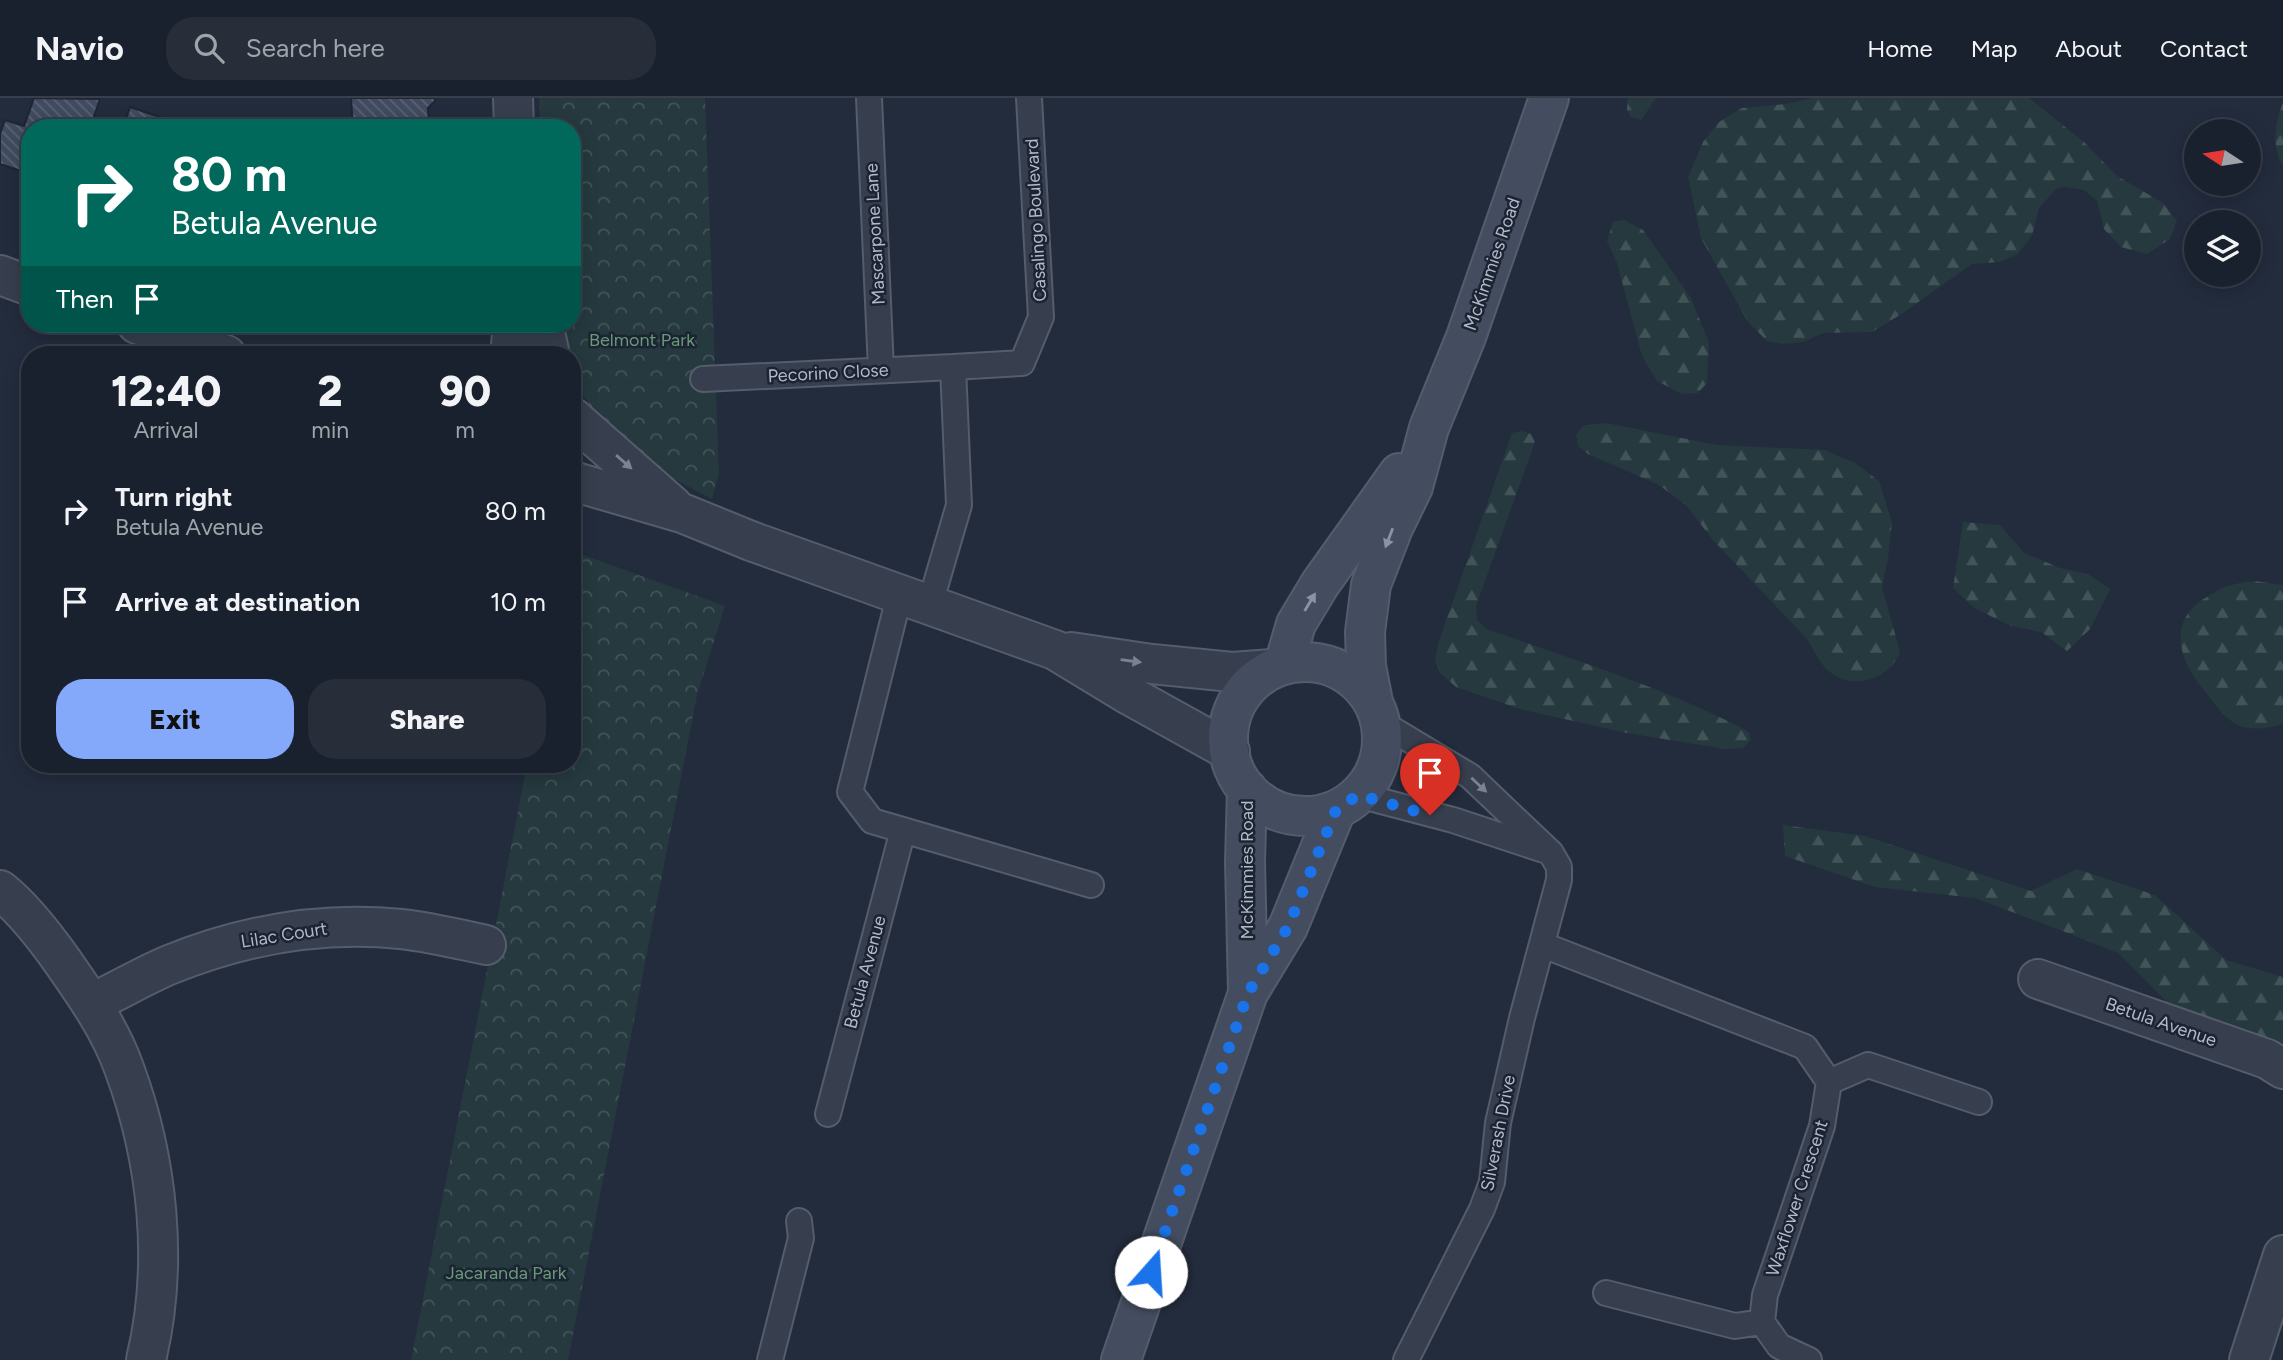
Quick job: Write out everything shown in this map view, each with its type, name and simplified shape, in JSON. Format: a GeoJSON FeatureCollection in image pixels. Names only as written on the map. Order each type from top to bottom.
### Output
{"type":"FeatureCollection","features":[{"type":"Feature","properties":{"kind":"main road","name":"McKimmies Road"},"geometry":{"type":"LineString","coordinates":[[1377,712],[1366,666],[1365,632],[1369,594],[1392,528],[1413,487],[1429,429],[1466,337],[1549,98]]}},
{"type":"Feature","properties":{"kind":"main road","name":"McKimmies Road"},"geometry":{"type":"LineString","coordinates":[[1278,667],[1296,624],[1321,584],[1429,429]]}},
{"type":"Feature","properties":{"kind":"main road"},"geometry":{"type":"LineString","coordinates":[[1309,662],[1333,667],[1355,680],[1377,712],[1382,742],[1379,761],[1370,779],[1347,802],[1312,815],[1288,814],[1266,805],[1247,789],[1236,772],[1230,751],[1231,719],[1237,703],[1258,678],[1278,667],[1309,662]]}},
{"type":"Feature","properties":{"kind":"main road","name":"McKimmies Road"},"geometry":{"type":"LineString","coordinates":[[1247,789],[1245,862],[1248,993]]}},
{"type":"Feature","properties":{"kind":"main road","name":"McKimmies Road"},"geometry":{"type":"LineString","coordinates":[[1121,1360],[1248,993],[1288,927],[1347,802]]}},
{"type":"Feature","properties":{"kind":"street"},"geometry":{"type":"LineString","coordinates":[[513,98],[514,119]]}},
{"type":"Feature","properties":{"kind":"street"},"geometry":{"type":"LineString","coordinates":[[0,275],[21,283]]}},
{"type":"Feature","properties":{"kind":"street"},"geometry":{"type":"LineString","coordinates":[[163,333],[200,346]]}},
{"type":"Feature","properties":{"kind":"street"},"geometry":{"type":"LineString","coordinates":[[581,425],[682,513]]}},
{"type":"Feature","properties":{"kind":"street"},"geometry":{"type":"LineString","coordinates":[[581,484],[682,513],[739,537],[1055,650],[1230,751]]}},
{"type":"Feature","properties":{"kind":"street"},"geometry":{"type":"LineString","coordinates":[[1055,650],[1233,672],[1278,667]]}},
{"type":"Feature","properties":{"kind":"street"},"geometry":{"type":"LineString","coordinates":[[0,890],[50,943],[92,1003],[123,1066],[140,1118],[157,1212],[159,1283],[146,1360]]}},
{"type":"Feature","properties":{"kind":"street","name":"Lilac Court"},"geometry":{"type":"LineString","coordinates":[[92,1003],[169,965],[273,933],[338,927],[402,929],[486,945]]}},
{"type":"Feature","properties":{"kind":"street","name":"Betula Avenue"},"geometry":{"type":"LineString","coordinates":[[2038,979],[2267,1059],[2283,1069]]}},
{"type":"Feature","properties":{"kind":"street"},"geometry":{"type":"LineString","coordinates":[[2249,1360],[2283,1255]]}},
{"type":"Feature","properties":{"kind":"lane","name":"Mascarpone Lane"},"geometry":{"type":"LineString","coordinates":[[869,98],[881,370]]}},
{"type":"Feature","properties":{"kind":"lane","name":"Casalingo Boulevard"},"geometry":{"type":"LineString","coordinates":[[953,367],[1022,363],[1041,317],[1029,98]]}},
{"type":"Feature","properties":{"kind":"lane","name":"Pecorino Close"},"geometry":{"type":"LineString","coordinates":[[703,379],[953,367]]}},
{"type":"Feature","properties":{"kind":"lane"},"geometry":{"type":"LineString","coordinates":[[953,367],[959,505],[915,599],[850,792],[872,821],[1091,885]]}},
{"type":"Feature","properties":{"kind":"lane"},"geometry":{"type":"LineString","coordinates":[[1377,712],[1470,776],[1551,853]]}},
{"type":"Feature","properties":{"kind":"lane"},"geometry":{"type":"LineString","coordinates":[[1347,802],[1453,820],[1551,853]]}},
{"type":"Feature","properties":{"kind":"lane","name":"Betula Avenue"},"geometry":{"type":"LineString","coordinates":[[828,1114],[903,830]]}},
{"type":"Feature","properties":{"kind":"lane","name":"Silverash Drive"},"geometry":{"type":"LineString","coordinates":[[1406,1360],[1482,1209],[1492,1182],[1497,1123],[1559,880],[1559,867],[1551,853]]}},
{"type":"Feature","properties":{"kind":"lane"},"geometry":{"type":"LineString","coordinates":[[1543,945],[1805,1046],[1829,1082],[1868,1065],[1979,1102]]}},
{"type":"Feature","properties":{"kind":"lane","name":"Waxflower Crescent"},"geometry":{"type":"LineString","coordinates":[[1762,1322],[1765,1295],[1822,1126],[1829,1082]]}},
{"type":"Feature","properties":{"kind":"lane"},"geometry":{"type":"LineString","coordinates":[[770,1360],[801,1238],[799,1221]]}},
{"type":"Feature","properties":{"kind":"lane"},"geometry":{"type":"LineString","coordinates":[[1606,1293],[1735,1326],[1762,1322],[1779,1346],[1809,1360]]}},
{"type":"Feature","properties":{"kind":"green space","name":"Belmont Park"},"geometry":{"type":"Polygon","coordinates":[[[539,98],[705,98],[719,475],[712,499],[661,472],[604,426],[581,391],[581,346],[561,346],[557,333],[581,333],[581,119],[540,119],[539,98]]]}},
{"type":"Feature","properties":{"kind":"green space"},"geometry":{"type":"Polygon","coordinates":[[[1628,98],[1656,98],[1641,120],[1631,117],[1627,110],[1628,98]]]}},
{"type":"Feature","properties":{"kind":"green space"},"geometry":{"type":"Polygon","coordinates":[[[1812,98],[2029,98],[2084,142],[2117,176],[2163,203],[2177,221],[2170,239],[2147,254],[2121,247],[2104,229],[2097,201],[2084,190],[2064,187],[2056,189],[2039,208],[2032,235],[2018,254],[2000,262],[1972,264],[1872,332],[1823,333],[1803,342],[1783,344],[1767,341],[1748,322],[1701,238],[1688,177],[1703,142],[1719,122],[1742,108],[1785,104],[1812,98]]]}},
{"type":"Feature","properties":{"kind":"green space"},"geometry":{"type":"Polygon","coordinates":[[[2283,102],[2283,166],[2277,150],[2276,134],[2283,102]]]}},
{"type":"Feature","properties":{"kind":"green space"},"geometry":{"type":"Polygon","coordinates":[[[1624,220],[1643,230],[1691,298],[1709,343],[1707,383],[1698,393],[1682,394],[1657,381],[1642,356],[1617,263],[1607,241],[1613,222],[1624,220]]]}},
{"type":"Feature","properties":{"kind":"green space"},"geometry":{"type":"Polygon","coordinates":[[[1606,423],[1717,445],[1825,450],[1855,463],[1879,481],[1892,522],[1882,587],[1900,652],[1895,661],[1880,675],[1860,681],[1839,678],[1830,672],[1808,640],[1712,539],[1687,506],[1659,485],[1588,454],[1578,446],[1576,435],[1583,426],[1606,423]]]}},
{"type":"Feature","properties":{"kind":"green space"},"geometry":{"type":"Polygon","coordinates":[[[1522,431],[1531,434],[1535,442],[1476,606],[1477,620],[1487,629],[1620,676],[1718,716],[1749,732],[1751,740],[1743,748],[1725,749],[1627,733],[1520,709],[1456,687],[1440,673],[1435,660],[1439,641],[1512,433],[1522,431]]]}},
{"type":"Feature","properties":{"kind":"green space"},"geometry":{"type":"Polygon","coordinates":[[[1963,522],[2000,525],[2024,553],[2060,568],[2088,574],[2110,589],[2090,629],[2067,651],[2041,632],[2011,626],[1974,608],[1953,588],[1963,522]]]}},
{"type":"Feature","properties":{"kind":"green space","name":"Jacaranda Park"},"geometry":{"type":"Polygon","coordinates":[[[581,554],[725,606],[697,695],[568,1360],[411,1360],[525,773],[581,773],[581,554]]]}},
{"type":"Feature","properties":{"kind":"green space"},"geometry":{"type":"Polygon","coordinates":[[[2255,581],[2283,585],[2283,724],[2254,729],[2231,721],[2222,713],[2194,677],[2182,652],[2181,639],[2187,615],[2196,604],[2224,587],[2255,581]]]}},
{"type":"Feature","properties":{"kind":"green space"},"geometry":{"type":"Polygon","coordinates":[[[1783,825],[1865,836],[2031,891],[2077,869],[2155,895],[2226,960],[2283,977],[2283,1046],[2176,1011],[2118,953],[2055,928],[1975,898],[1875,887],[1785,856],[1783,825]]]}},
{"type":"Feature","properties":{"kind":"building"},"geometry":{"type":"Polygon","coordinates":[[[34,98],[100,99],[93,119],[26,119],[34,98]]]}},
{"type":"Feature","properties":{"kind":"building"},"geometry":{"type":"Polygon","coordinates":[[[351,98],[435,98],[428,108],[429,119],[352,119],[351,98]]]}},
{"type":"Feature","properties":{"kind":"building"},"geometry":{"type":"Polygon","coordinates":[[[130,107],[165,119],[126,119],[130,107]]]}},
{"type":"Feature","properties":{"kind":"building"},"geometry":{"type":"Polygon","coordinates":[[[5,120],[21,125],[21,171],[0,164],[0,134],[5,120]]]}},
{"type":"Feature","properties":{"kind":"route"},"geometry":{"type":"LineString","coordinates":[[1151,1272],[1248,993],[1288,927],[1336,810],[1358,795],[1430,815]]}}]}
